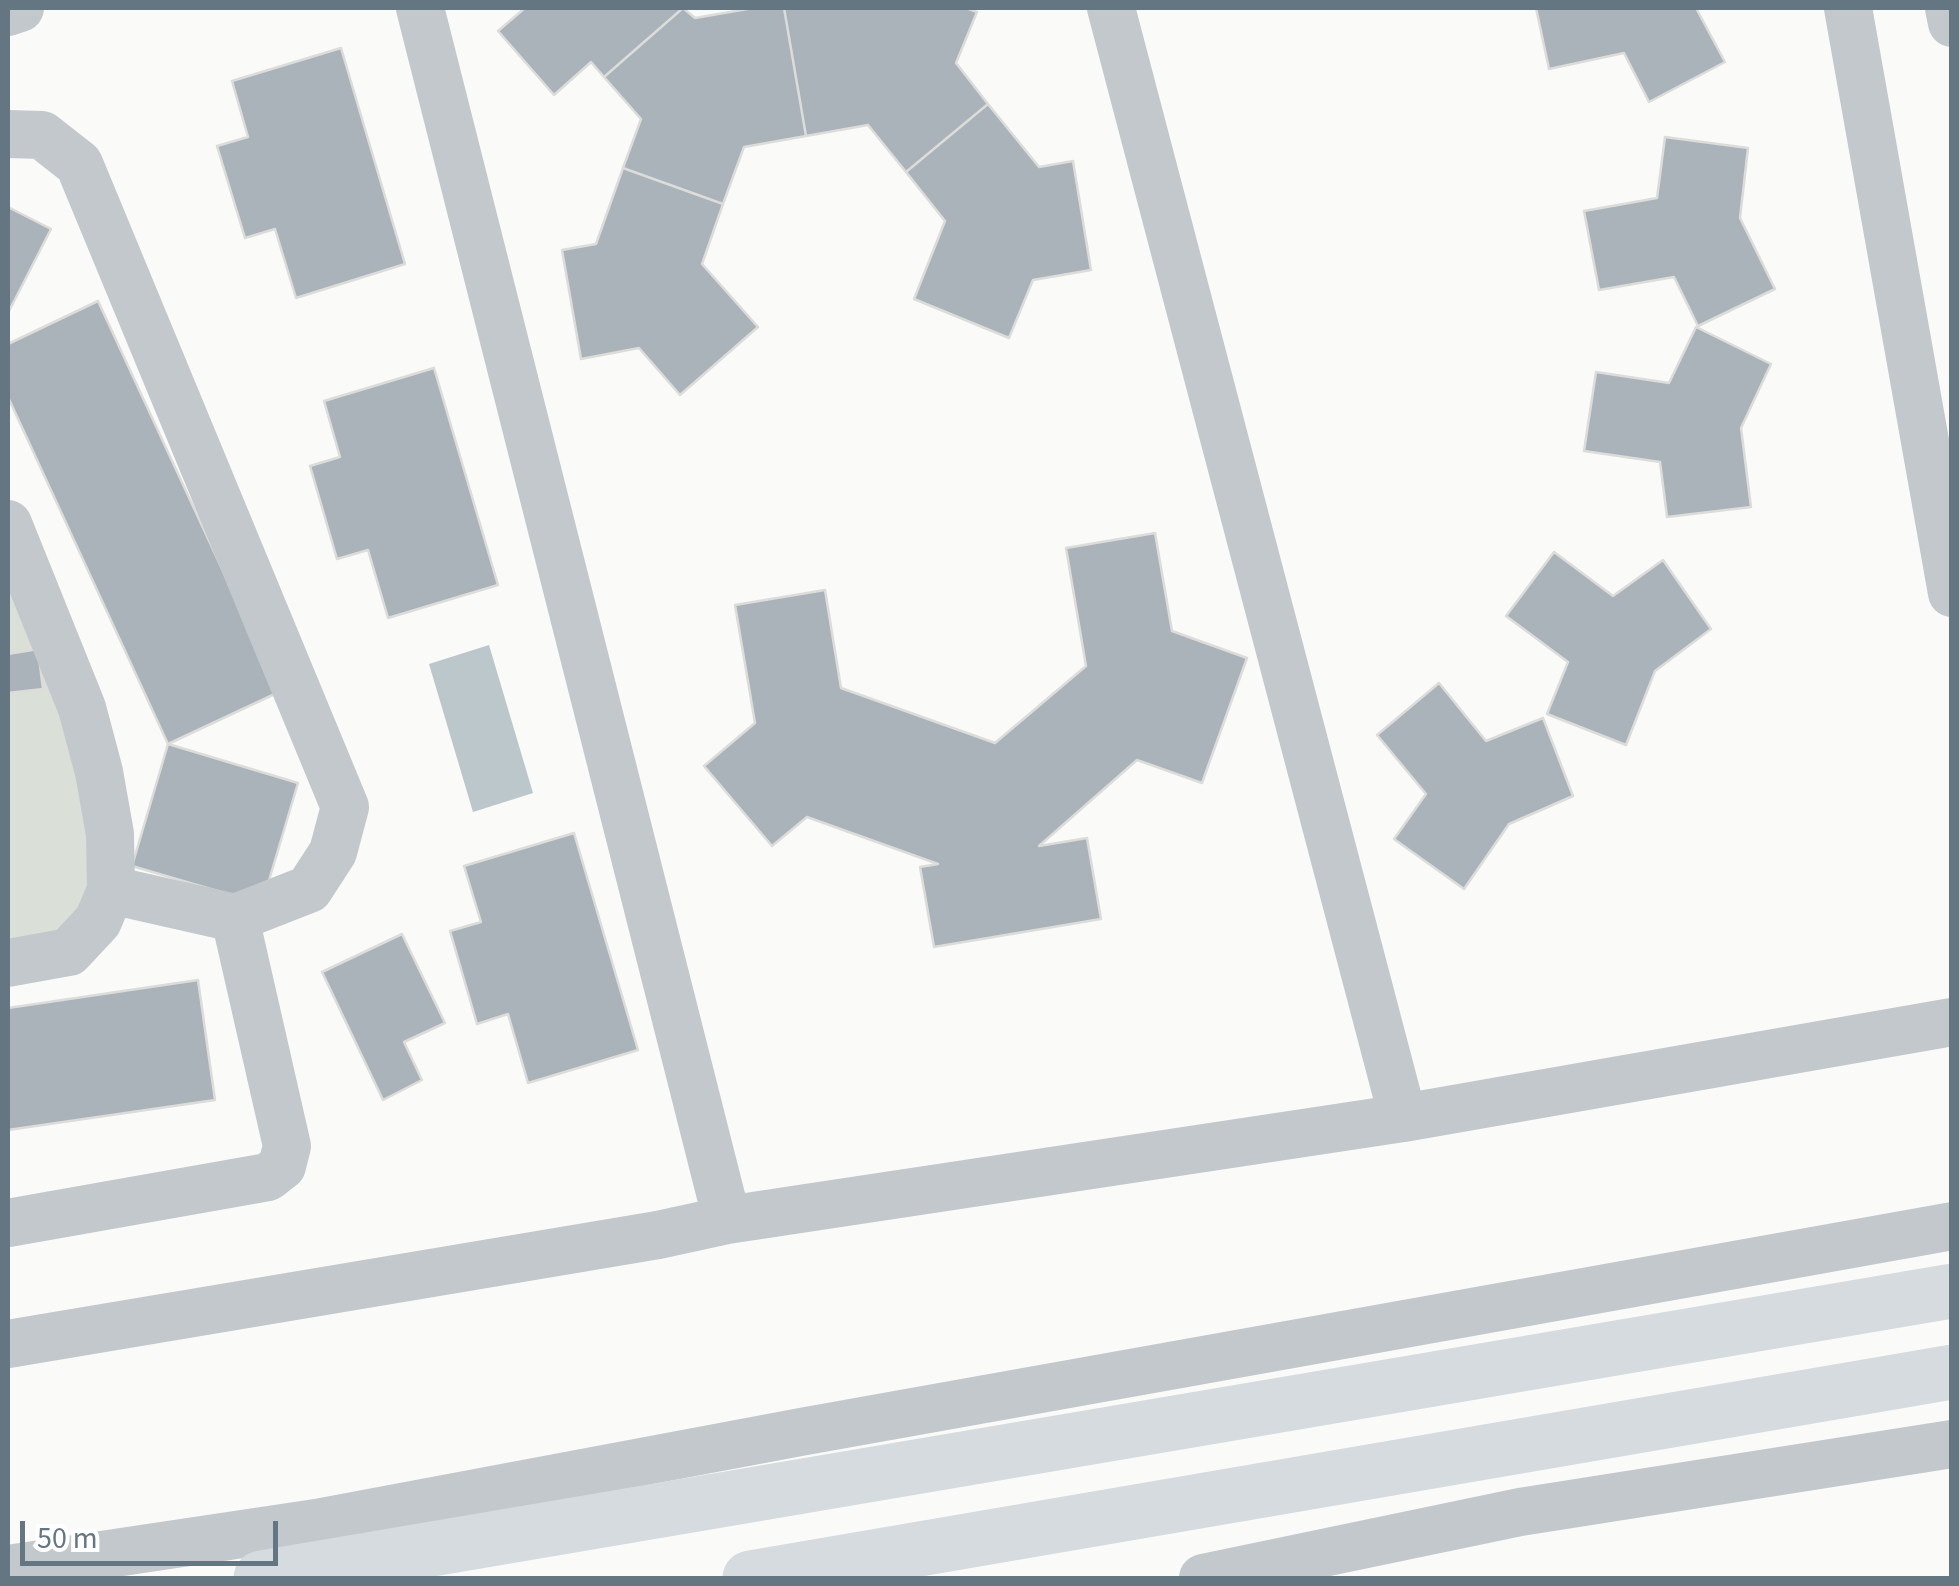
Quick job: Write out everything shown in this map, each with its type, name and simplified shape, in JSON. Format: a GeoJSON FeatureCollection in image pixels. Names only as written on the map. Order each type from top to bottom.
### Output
{"type":"FeatureCollection","features":[{"type":"Feature","properties":{"kind":"main road"},"geometry":{"type":"LineString","coordinates":[[261,1578],[1952,1291]]}},
{"type":"Feature","properties":{"kind":"main road"},"geometry":{"type":"LineString","coordinates":[[750,1578],[1952,1372]]}},
{"type":"Feature","properties":{"kind":"street"},"geometry":{"type":"LineString","coordinates":[[8,12],[20,8]]}},
{"type":"Feature","properties":{"kind":"street"},"geometry":{"type":"LineString","coordinates":[[420,8],[726,1220]]}},
{"type":"Feature","properties":{"kind":"street"},"geometry":{"type":"LineString","coordinates":[[1111,8],[1403,1118]]}},
{"type":"Feature","properties":{"kind":"street"},"geometry":{"type":"LineString","coordinates":[[1848,8],[1949,565]]}},
{"type":"Feature","properties":{"kind":"street"},"geometry":{"type":"LineString","coordinates":[[1949,8],[1952,23]]}},
{"type":"Feature","properties":{"kind":"street"},"geometry":{"type":"LineString","coordinates":[[8,134],[42,135],[79,164],[345,808],[332,852],[309,889],[235,918],[112,890]]}},
{"type":"Feature","properties":{"kind":"street"},"geometry":{"type":"LineString","coordinates":[[8,524],[82,708],[100,772],[110,834],[112,890],[98,921],[69,952],[8,963]]}},
{"type":"Feature","properties":{"kind":"street"},"geometry":{"type":"LineString","coordinates":[[8,1223],[268,1177],[282,1166],[287,1146],[235,918]]}},
{"type":"Feature","properties":{"kind":"street"},"geometry":{"type":"LineString","coordinates":[[8,1344],[658,1235],[726,1220],[1403,1118],[1952,1022]]}},
{"type":"Feature","properties":{"kind":"street"},"geometry":{"type":"LineString","coordinates":[[8,1569],[316,1523],[786,1434],[1952,1226]]}},
{"type":"Feature","properties":{"kind":"street"},"geometry":{"type":"LineString","coordinates":[[1203,1578],[1520,1512],[1952,1444]]}},
{"type":"Feature","properties":{"kind":"shaded area"},"geometry":{"type":"Polygon","coordinates":[[[8,497],[102,718],[116,767],[77,930],[8,943],[8,497]]]}},
{"type":"Feature","properties":{"kind":"shaded area"},"geometry":{"type":"Polygon","coordinates":[[[489,645],[533,793],[473,812],[429,664],[489,645]]]}},
{"type":"Feature","properties":{"kind":"building"},"geometry":{"type":"Polygon","coordinates":[[[525,8],[683,8],[604,77],[591,62],[554,95],[498,31],[525,8]]]}},
{"type":"Feature","properties":{"kind":"building"},"geometry":{"type":"Polygon","coordinates":[[[683,8],[695,18],[753,8],[784,8],[806,136],[744,147],[723,204],[623,168],[641,119],[604,77],[683,8]]]}},
{"type":"Feature","properties":{"kind":"building"},"geometry":{"type":"Polygon","coordinates":[[[784,8],[966,8],[977,12],[956,63],[988,104],[906,172],[868,125],[806,136],[784,8]]]}},
{"type":"Feature","properties":{"kind":"building"},"geometry":{"type":"Polygon","coordinates":[[[1536,8],[1696,8],[1725,62],[1649,102],[1624,53],[1549,69],[1536,8]]]}},
{"type":"Feature","properties":{"kind":"building"},"geometry":{"type":"Polygon","coordinates":[[[341,48],[405,264],[296,298],[275,229],[245,238],[217,146],[248,137],[232,81],[341,48]]]}},
{"type":"Feature","properties":{"kind":"building"},"geometry":{"type":"Polygon","coordinates":[[[988,104],[1039,167],[1073,161],[1091,270],[1033,280],[1009,338],[914,299],[945,221],[906,172],[988,104]]]}},
{"type":"Feature","properties":{"kind":"building"},"geometry":{"type":"Polygon","coordinates":[[[1665,137],[1748,148],[1740,218],[1775,289],[1698,326],[1674,277],[1599,290],[1584,211],[1657,198],[1665,137]]]}},
{"type":"Feature","properties":{"kind":"building"},"geometry":{"type":"Polygon","coordinates":[[[623,168],[723,204],[702,264],[758,327],[680,395],[639,348],[581,359],[562,250],[596,244],[623,168]]]}},
{"type":"Feature","properties":{"kind":"building"},"geometry":{"type":"Polygon","coordinates":[[[8,207],[51,229],[8,313],[8,207]]]}},
{"type":"Feature","properties":{"kind":"building"},"geometry":{"type":"Polygon","coordinates":[[[98,301],[279,692],[168,744],[8,397],[8,344],[98,301]]]}},
{"type":"Feature","properties":{"kind":"building"},"geometry":{"type":"Polygon","coordinates":[[[1696,327],[1771,364],[1741,428],[1751,507],[1667,517],[1660,462],[1584,451],[1596,372],[1669,383],[1696,327]]]}},
{"type":"Feature","properties":{"kind":"building"},"geometry":{"type":"Polygon","coordinates":[[[434,368],[498,585],[388,618],[368,550],[337,559],[310,466],[340,457],[324,401],[434,368]]]}},
{"type":"Feature","properties":{"kind":"building"},"geometry":{"type":"Polygon","coordinates":[[[1155,533],[1172,631],[1247,658],[1202,783],[1137,760],[1039,846],[1087,838],[1101,919],[934,947],[920,867],[938,864],[807,817],[772,846],[704,766],[755,723],[735,605],[825,590],[841,688],[995,743],[1086,666],[1066,548],[1155,533]]]}},
{"type":"Feature","properties":{"kind":"building"},"geometry":{"type":"Polygon","coordinates":[[[1554,552],[1613,596],[1663,560],[1711,629],[1655,671],[1626,745],[1547,714],[1568,662],[1506,616],[1554,552]]]}},
{"type":"Feature","properties":{"kind":"building"},"geometry":{"type":"Polygon","coordinates":[[[38,649],[43,689],[8,693],[8,654],[38,649]]]}},
{"type":"Feature","properties":{"kind":"building"},"geometry":{"type":"Polygon","coordinates":[[[1439,683],[1486,741],[1543,718],[1573,796],[1509,824],[1464,889],[1394,839],[1426,794],[1377,735],[1439,683]]]}},
{"type":"Feature","properties":{"kind":"building"},"geometry":{"type":"Polygon","coordinates":[[[168,744],[298,783],[262,904],[132,866],[168,744]]]}},
{"type":"Feature","properties":{"kind":"building"},"geometry":{"type":"Polygon","coordinates":[[[574,833],[638,1050],[528,1083],[508,1014],[477,1024],[450,931],[481,922],[464,866],[574,833]]]}},
{"type":"Feature","properties":{"kind":"building"},"geometry":{"type":"Polygon","coordinates":[[[402,934],[445,1023],[404,1042],[422,1080],[383,1100],[322,972],[402,934]]]}},
{"type":"Feature","properties":{"kind":"building"},"geometry":{"type":"Polygon","coordinates":[[[198,980],[215,1100],[8,1130],[8,1008],[198,980]]]}}]}
